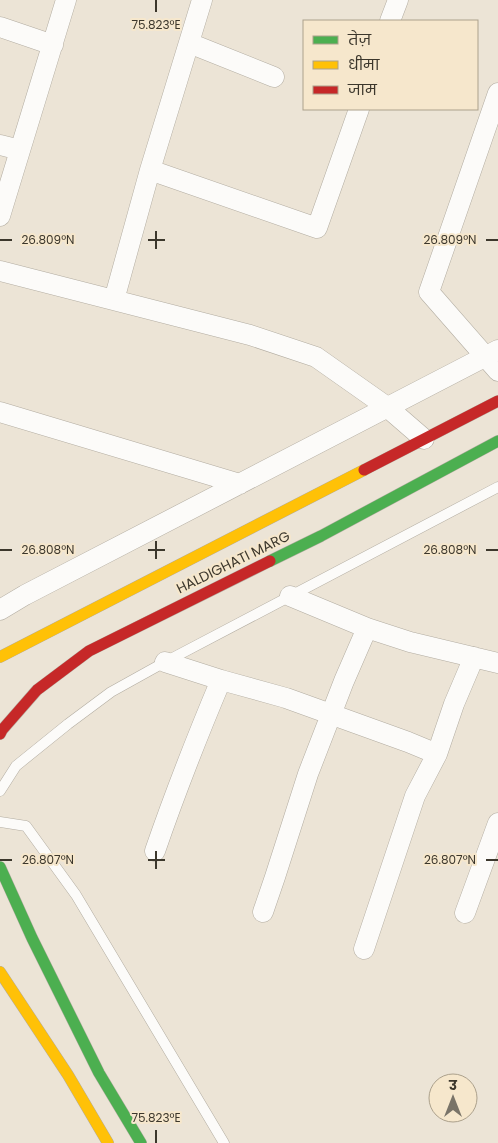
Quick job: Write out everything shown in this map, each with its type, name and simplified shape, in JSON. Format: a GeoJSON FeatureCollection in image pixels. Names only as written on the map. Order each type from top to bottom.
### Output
{"type":"FeatureCollection","features":[{"type":"Feature","properties":{"kind":"street"},"geometry":{"type":"LineString","coordinates":[[0,216],[66,0]]}},
{"type":"Feature","properties":{"kind":"street"},"geometry":{"type":"LineString","coordinates":[[114,300],[150,170],[202,0]]}},
{"type":"Feature","properties":{"kind":"street"},"geometry":{"type":"LineString","coordinates":[[390,20],[398,0]]}},
{"type":"Feature","properties":{"kind":"street"},"geometry":{"type":"LineString","coordinates":[[0,28],[53,45]]}},
{"type":"Feature","properties":{"kind":"street"},"geometry":{"type":"LineString","coordinates":[[189,42],[274,77]]}},
{"type":"Feature","properties":{"kind":"street"},"geometry":{"type":"LineString","coordinates":[[0,610],[25,594],[387,407],[494,359],[429,292],[498,93]]}},
{"type":"Feature","properties":{"kind":"street"},"geometry":{"type":"LineString","coordinates":[[150,170],[317,228],[359,110]]}},
{"type":"Feature","properties":{"kind":"street"},"geometry":{"type":"LineString","coordinates":[[0,145],[20,150]]}},
{"type":"Feature","properties":{"kind":"street"},"geometry":{"type":"LineString","coordinates":[[0,271],[250,335],[316,357],[387,407],[424,439]]}},
{"type":"Feature","properties":{"kind":"street","name":"HALDIGHATI MARG"},"geometry":{"type":"LineString","coordinates":[[0,657],[498,401]]}},
{"type":"Feature","properties":{"kind":"street"},"geometry":{"type":"LineString","coordinates":[[0,412],[240,484]]}},
{"type":"Feature","properties":{"kind":"street","name":"HALDIGHATI MARG"},"geometry":{"type":"LineString","coordinates":[[0,734],[37,690],[88,651],[322,536],[498,441]]}},
{"type":"Feature","properties":{"kind":"street"},"geometry":{"type":"LineString","coordinates":[[290,596],[367,628],[410,642],[498,664]]}},
{"type":"Feature","properties":{"kind":"street"},"geometry":{"type":"LineString","coordinates":[[263,912],[308,774],[367,628]]}},
{"type":"Feature","properties":{"kind":"street"},"geometry":{"type":"LineString","coordinates":[[364,949],[415,796],[437,754],[454,704],[474,657]]}},
{"type":"Feature","properties":{"kind":"street"},"geometry":{"type":"LineString","coordinates":[[164,662],[286,698],[437,754]]}},
{"type":"Feature","properties":{"kind":"street"},"geometry":{"type":"LineString","coordinates":[[155,851],[195,742],[221,680]]}},
{"type":"Feature","properties":{"kind":"street"},"geometry":{"type":"LineString","coordinates":[[465,913],[498,823]]}},
{"type":"Feature","properties":{"kind":"street"},"geometry":{"type":"LineString","coordinates":[[0,867],[32,938],[99,1073],[141,1143]]}},
{"type":"Feature","properties":{"kind":"street"},"geometry":{"type":"LineString","coordinates":[[0,972],[68,1075],[102,1141]]}},
{"type":"Feature","properties":{"kind":"lane"},"geometry":{"type":"LineString","coordinates":[[0,791],[16,766],[110,692],[498,487]]}},
{"type":"Feature","properties":{"kind":"lane"},"geometry":{"type":"LineString","coordinates":[[0,822],[26,826],[76,895],[224,1143]]}},
{"type":"Feature","properties":{"kind":"traffic: fast"},"geometry":{"type":"LineString","coordinates":[[270,561],[321,536],[498,441]]}},
{"type":"Feature","properties":{"kind":"traffic: fast"},"geometry":{"type":"LineString","coordinates":[[0,867],[32,938],[99,1073],[141,1143]]}},
{"type":"Feature","properties":{"kind":"traffic: slow"},"geometry":{"type":"LineString","coordinates":[[0,657],[364,470]]}},
{"type":"Feature","properties":{"kind":"traffic: slow"},"geometry":{"type":"LineString","coordinates":[[0,972],[68,1075],[108,1143]]}},
{"type":"Feature","properties":{"kind":"traffic: jam"},"geometry":{"type":"LineString","coordinates":[[364,470],[498,401]]}},
{"type":"Feature","properties":{"kind":"traffic: jam"},"geometry":{"type":"LineString","coordinates":[[0,734],[37,690],[89,651],[270,561]]}}]}
